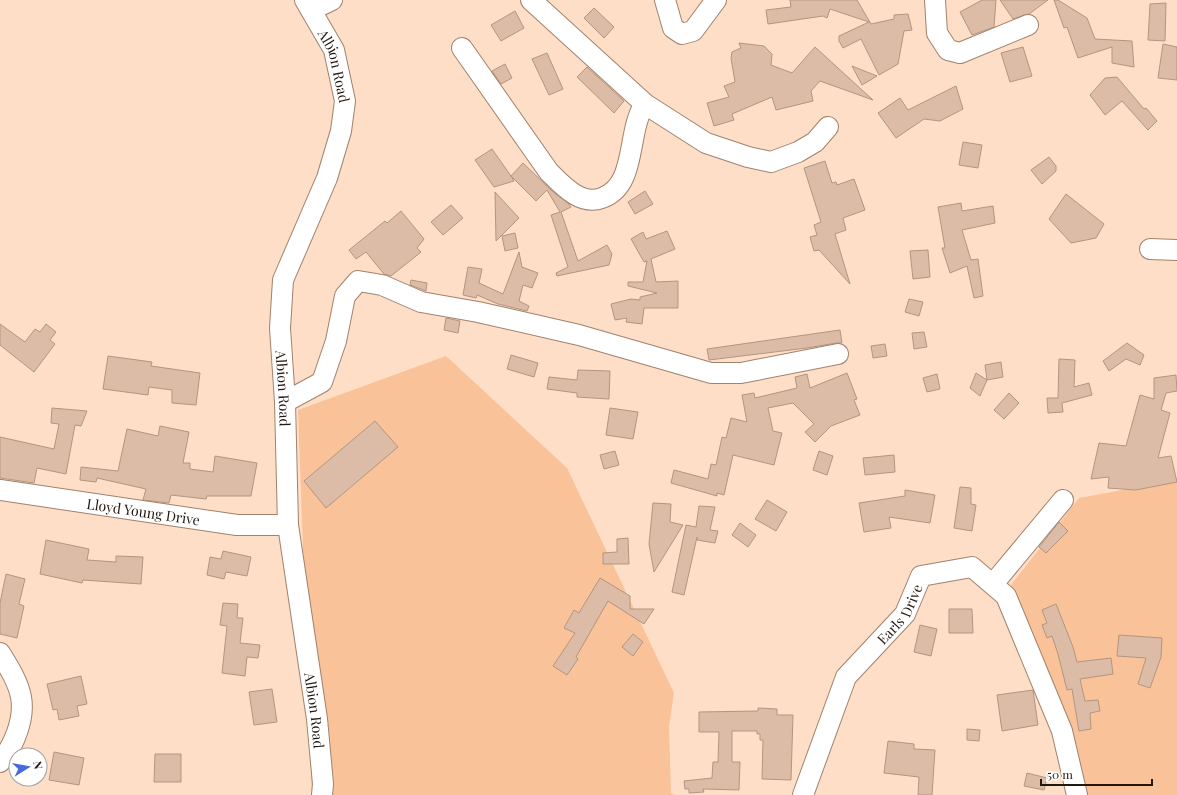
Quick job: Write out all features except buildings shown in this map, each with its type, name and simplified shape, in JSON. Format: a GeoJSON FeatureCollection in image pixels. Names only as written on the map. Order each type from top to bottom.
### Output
{"type":"FeatureCollection","features":[{"type":"Feature","properties":{"kind":"street"},"geometry":{"type":"LineString","coordinates":[[308,5],[332,0]]}},
{"type":"Feature","properties":{"kind":"street"},"geometry":{"type":"LineString","coordinates":[[531,0],[644,104],[706,143],[748,157],[771,162],[798,152],[815,142],[828,127]]}},
{"type":"Feature","properties":{"kind":"street"},"geometry":{"type":"LineString","coordinates":[[665,0],[673,28],[682,34],[693,31],[716,0]]}},
{"type":"Feature","properties":{"kind":"street"},"geometry":{"type":"LineString","coordinates":[[935,0],[937,33],[948,50],[960,53],[1028,24]]}},
{"type":"Feature","properties":{"kind":"street","name":"Albion Road"},"geometry":{"type":"LineString","coordinates":[[308,5],[334,50],[345,101],[341,131],[327,178],[283,280],[280,328],[285,402],[288,525],[317,719],[323,784],[322,795]]}},
{"type":"Feature","properties":{"kind":"street"},"geometry":{"type":"LineString","coordinates":[[462,48],[550,172],[564,188],[580,197],[591,200],[601,199],[612,194],[621,184],[628,164],[636,120],[644,104]]}},
{"type":"Feature","properties":{"kind":"street"},"geometry":{"type":"LineString","coordinates":[[1150,249],[1177,250]]}},
{"type":"Feature","properties":{"kind":"street"},"geometry":{"type":"LineString","coordinates":[[285,402],[322,382],[336,341],[345,296],[358,281],[382,285],[421,302],[478,312],[579,335],[711,373],[741,372],[838,354]]}},
{"type":"Feature","properties":{"kind":"street","name":"Lloyd Young Drive"},"geometry":{"type":"LineString","coordinates":[[0,490],[237,525],[288,525]]}},
{"type":"Feature","properties":{"kind":"street"},"geometry":{"type":"LineString","coordinates":[[993,584],[1063,500]]}},
{"type":"Feature","properties":{"kind":"street","name":"Earls Drive"},"geometry":{"type":"LineString","coordinates":[[803,795],[846,676],[905,614],[920,576],[972,567],[1006,596],[1062,731],[1077,795]]}},
{"type":"Feature","properties":{"kind":"street"},"geometry":{"type":"LineString","coordinates":[[0,653],[12,673],[21,697],[21,720],[8,753],[0,762]]}},
{"type":"Feature","properties":{"kind":"shaded area"},"geometry":{"type":"Polygon","coordinates":[[[446,356],[567,468],[674,693],[669,726],[671,793],[674,795],[312,795],[298,410],[446,356]]]}},
{"type":"Feature","properties":{"kind":"shaded area"},"geometry":{"type":"Polygon","coordinates":[[[1177,480],[1177,795],[1078,795],[1011,585],[1079,498],[1177,480]]]}}]}
